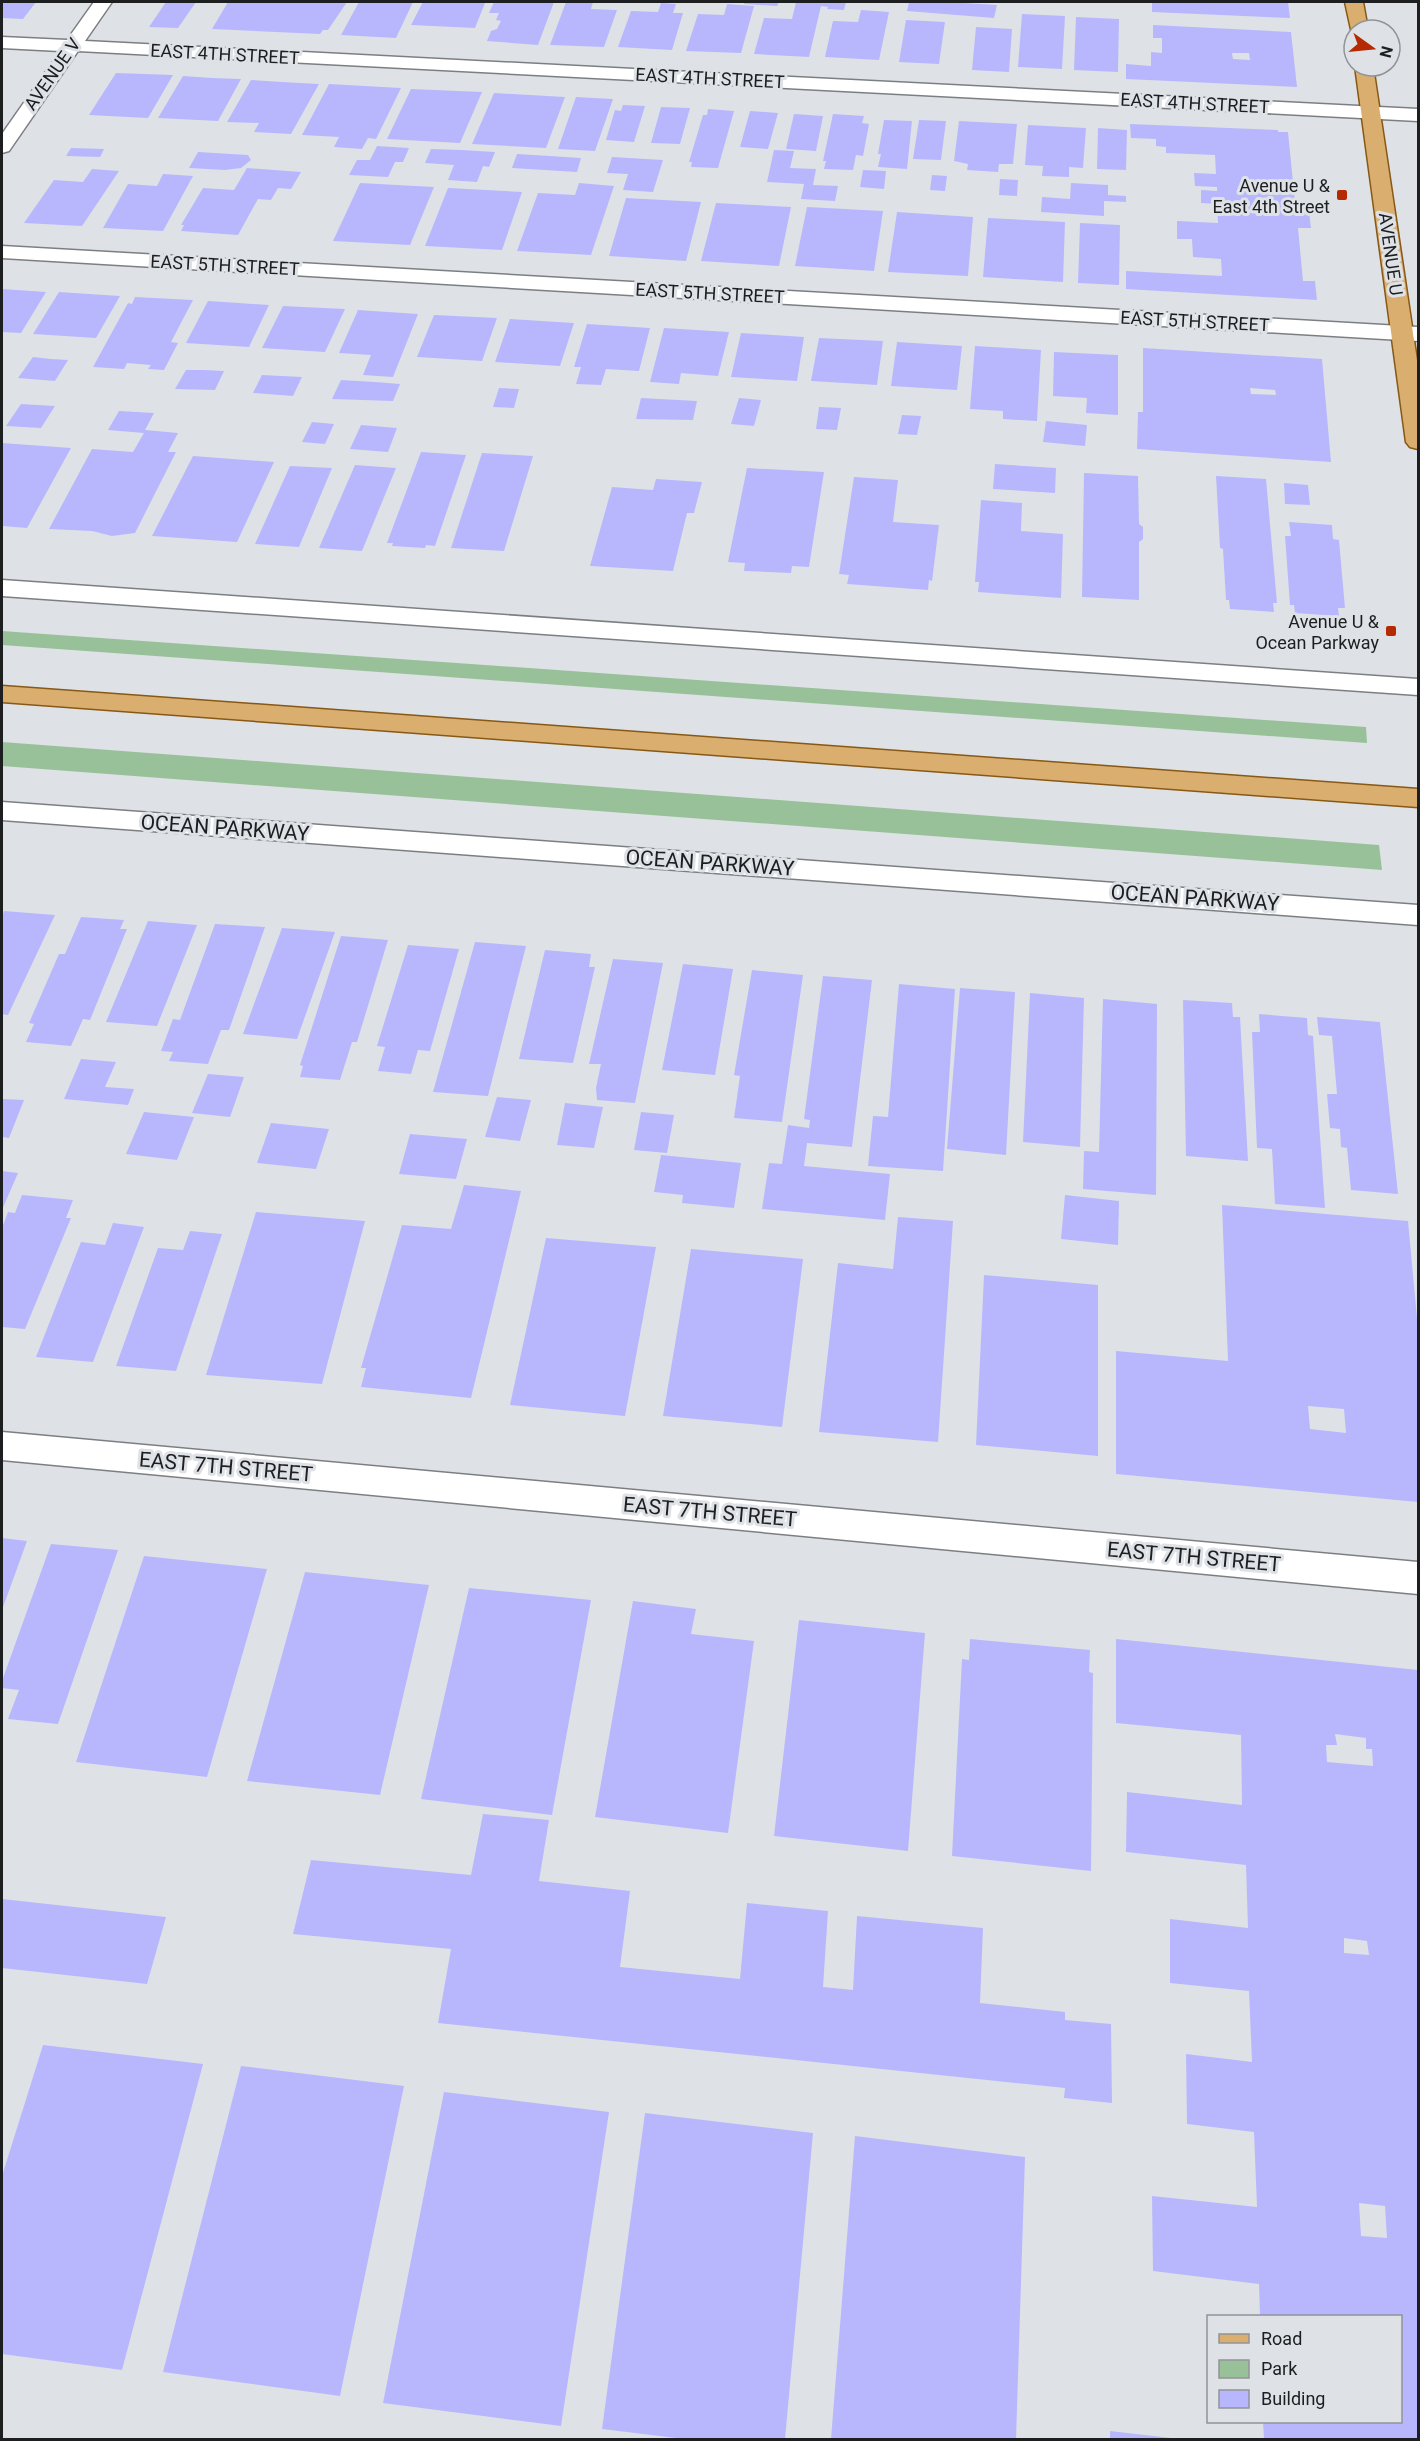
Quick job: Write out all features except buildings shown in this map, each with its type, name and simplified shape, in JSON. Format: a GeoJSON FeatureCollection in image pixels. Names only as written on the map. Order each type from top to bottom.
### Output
{"type":"FeatureCollection","features":[{"type":"Feature","properties":{"kind":"main road"},"geometry":{"type":"LineString","coordinates":[[1354,2],[1357,18]]}},
{"type":"Feature","properties":{"kind":"main road","name":"AVENUE U"},"geometry":{"type":"LineString","coordinates":[[1366,78],[1411,333],[1419,442]]}},
{"type":"Feature","properties":{"kind":"main road"},"geometry":{"type":"LineString","coordinates":[[2,694],[1419,798]]}},
{"type":"Feature","properties":{"kind":"street","name":"AVENUE V"},"geometry":{"type":"LineString","coordinates":[[2,147],[103,2]]}},
{"type":"Feature","properties":{"kind":"street","name":"EAST 4TH STREET"},"geometry":{"type":"LineString","coordinates":[[2,42],[1419,115]]}},
{"type":"Feature","properties":{"kind":"street","name":"EAST 5TH STREET"},"geometry":{"type":"LineString","coordinates":[[2,252],[1411,333]]}},
{"type":"Feature","properties":{"kind":"street"},"geometry":{"type":"LineString","coordinates":[[2,588],[1419,687]]}},
{"type":"Feature","properties":{"kind":"street","name":"OCEAN PARKWAY"},"geometry":{"type":"LineString","coordinates":[[2,811],[1419,915]]}},
{"type":"Feature","properties":{"kind":"street","name":"EAST 7TH STREET"},"geometry":{"type":"LineString","coordinates":[[2,1446],[1419,1578]]}},
{"type":"Feature","properties":{"kind":"green space"},"geometry":{"type":"Polygon","coordinates":[[[2,631],[1366,727],[1367,743],[2,645],[2,631]]]}},
{"type":"Feature","properties":{"kind":"green space"},"geometry":{"type":"Polygon","coordinates":[[[2,742],[1379,845],[1382,870],[2,766],[2,742]]]}},
{"type":"Feature","properties":{"kind":"place","name":"Avenue U & East 4th Street"},"geometry":{"type":"Point","coordinates":[1342,195]}},
{"type":"Feature","properties":{"kind":"place","name":"Avenue U & Ocean Parkway"},"geometry":{"type":"Point","coordinates":[1391,631]}}]}
